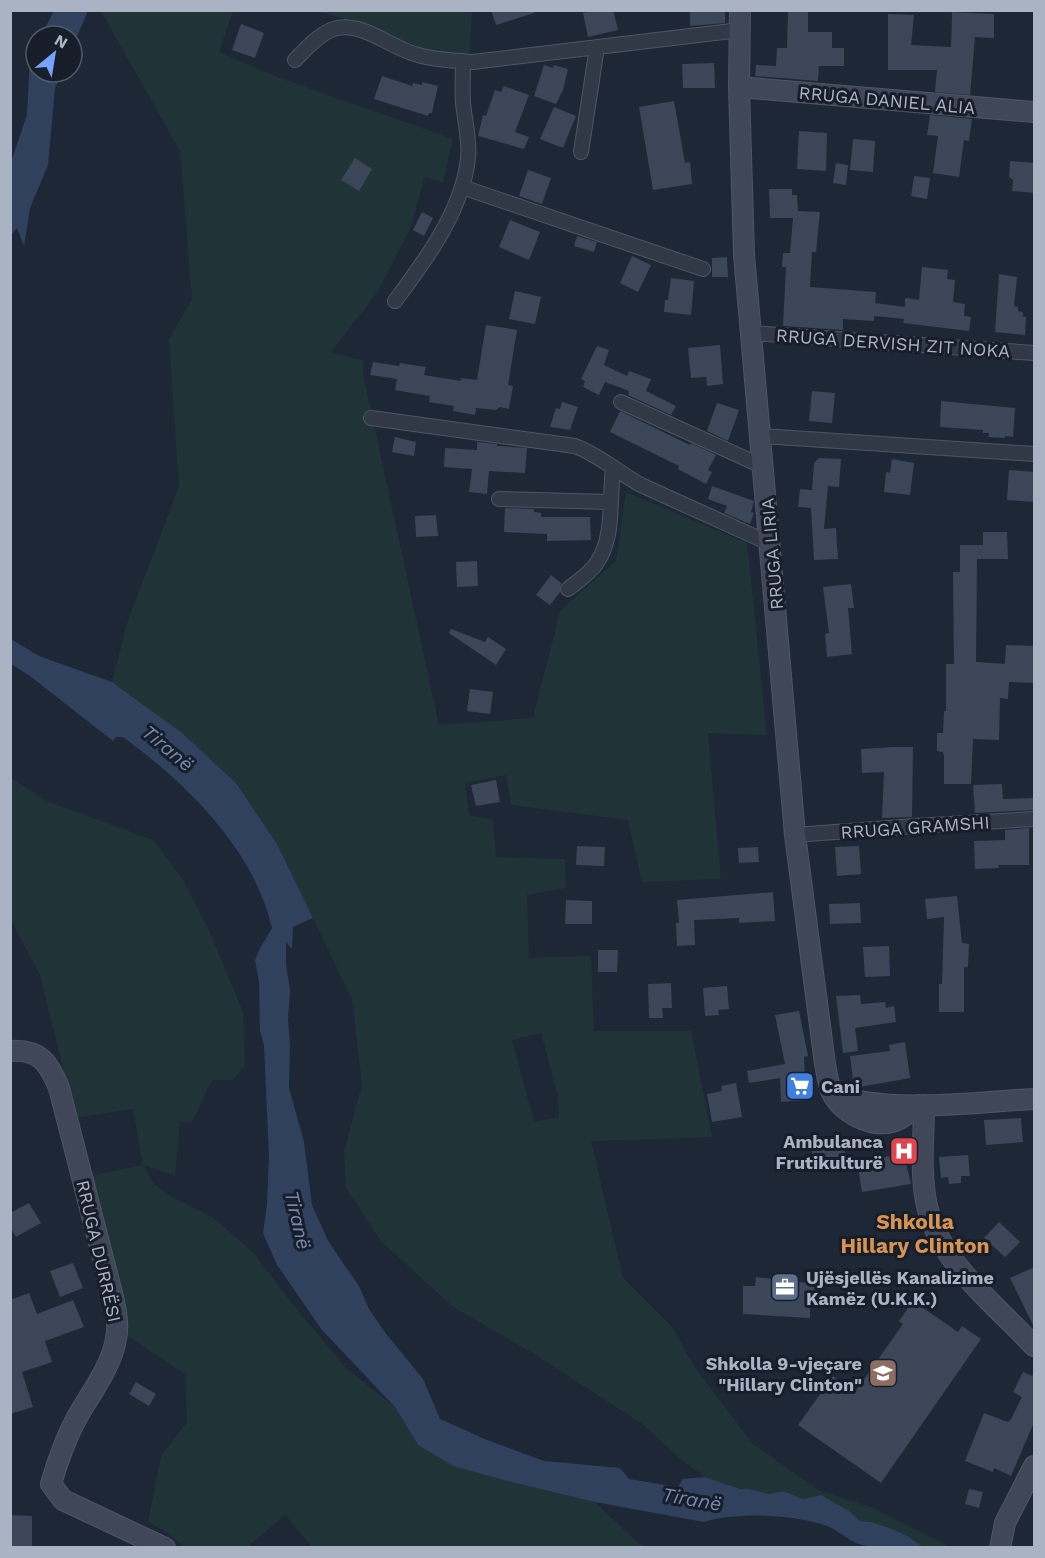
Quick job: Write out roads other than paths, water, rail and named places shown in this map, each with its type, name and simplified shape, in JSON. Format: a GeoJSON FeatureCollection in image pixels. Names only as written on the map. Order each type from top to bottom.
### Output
{"type":"FeatureCollection","features":[{"type":"Feature","properties":{"kind":"main road","name":"RRUGA LIRIA"},"geometry":{"type":"LineString","coordinates":[[740,20],[739,87],[744,243],[751,333],[795,835],[825,1064],[834,1095],[850,1112],[865,1120],[880,1123],[898,1120],[921,1105]]}},
{"type":"Feature","properties":{"kind":"main road","name":"RRUGA DANIEL ALIA"},"geometry":{"type":"LineString","coordinates":[[739,87],[1035,112]]}},
{"type":"Feature","properties":{"kind":"main road","name":"RRUGA DURRËSI"},"geometry":{"type":"LineString","coordinates":[[10,1051],[31,1052],[42,1059],[51,1069],[59,1088],[117,1320],[116,1339],[110,1359],[59,1455],[51,1484],[63,1500],[165,1548]]}},
{"type":"Feature","properties":{"kind":"main road"},"geometry":{"type":"LineString","coordinates":[[1035,1099],[921,1105],[923,1175],[926,1202],[933,1226],[962,1274],[1035,1346]]}},
{"type":"Feature","properties":{"kind":"main road"},"geometry":{"type":"LineString","coordinates":[[1000,1548],[1005,1523],[1035,1466]]}},
{"type":"Feature","properties":{"kind":"street"},"geometry":{"type":"LineString","coordinates":[[295,60],[320,37],[332,30],[348,28],[363,30],[398,49],[418,55],[463,62],[597,47],[740,20]]}},
{"type":"Feature","properties":{"kind":"street"},"geometry":{"type":"LineString","coordinates":[[581,152],[597,47]]}},
{"type":"Feature","properties":{"kind":"street"},"geometry":{"type":"LineString","coordinates":[[394,301],[421,267],[440,236],[462,187],[468,158],[468,133],[463,103],[463,62]]}},
{"type":"Feature","properties":{"kind":"street"},"geometry":{"type":"LineString","coordinates":[[462,187],[704,269]]}},
{"type":"Feature","properties":{"kind":"street","name":"RRUGA DERVISH ZIT NOKA"},"geometry":{"type":"LineString","coordinates":[[751,333],[1035,353]]}},
{"type":"Feature","properties":{"kind":"street"},"geometry":{"type":"LineString","coordinates":[[621,402],[764,467]]}},
{"type":"Feature","properties":{"kind":"street"},"geometry":{"type":"LineString","coordinates":[[371,418],[557,442],[588,451],[641,485],[771,544]]}},
{"type":"Feature","properties":{"kind":"street"},"geometry":{"type":"LineString","coordinates":[[761,436],[1035,454]]}},
{"type":"Feature","properties":{"kind":"street"},"geometry":{"type":"LineString","coordinates":[[568,589],[591,571],[608,542],[613,468]]}},
{"type":"Feature","properties":{"kind":"street"},"geometry":{"type":"LineString","coordinates":[[499,499],[610,502]]}},
{"type":"Feature","properties":{"kind":"street","name":"RRUGA GRAMSHI"},"geometry":{"type":"LineString","coordinates":[[795,835],[1035,819]]}},
{"type":"Feature","properties":{"kind":"water"},"geometry":{"type":"Polygon","coordinates":[[[54,11],[88,11],[82,24],[47,24],[54,11]]]}},
{"type":"Feature","properties":{"kind":"water"},"geometry":{"type":"Polygon","coordinates":[[[29,84],[57,84],[48,165],[30,208],[24,246],[17,228],[11,235],[11,162],[27,115],[29,84]]]}},
{"type":"Feature","properties":{"kind":"water","name":"Tiranë"},"geometry":{"type":"Polygon","coordinates":[[[11,639],[39,656],[112,682],[182,733],[236,783],[277,844],[313,918],[293,927],[292,949],[286,942],[286,965],[290,990],[289,1088],[304,1142],[312,1205],[328,1241],[359,1286],[369,1309],[423,1379],[440,1419],[487,1440],[544,1461],[620,1468],[629,1479],[678,1487],[683,1479],[705,1477],[740,1489],[769,1494],[783,1491],[803,1499],[821,1495],[849,1511],[860,1521],[892,1529],[923,1547],[866,1546],[827,1526],[799,1519],[749,1516],[704,1522],[595,1502],[453,1466],[418,1445],[395,1407],[322,1330],[277,1265],[263,1233],[269,1157],[264,1045],[260,1031],[259,982],[255,960],[272,928],[263,899],[250,871],[234,845],[214,820],[193,797],[147,755],[123,737],[116,737],[113,741],[30,676],[11,664],[11,639]]]}},
{"type":"Feature","properties":{"kind":"place","name":"Cani"},"geometry":{"type":"Point","coordinates":[800,1086]}},
{"type":"Feature","properties":{"kind":"place","name":"Ambulanca Frutikulturë"},"geometry":{"type":"Point","coordinates":[904,1151]}},
{"type":"Feature","properties":{"kind":"place","name":"Ujësjellës Kanalizime Kamëz (U.K.K.)"},"geometry":{"type":"Point","coordinates":[785,1287]}},
{"type":"Feature","properties":{"kind":"place","name":"Shkolla 9-vjeçare \"Hillary Clinton\""},"geometry":{"type":"Point","coordinates":[883,1373]}},
{"type":"Feature","properties":{"kind":"district","name":"Shkolla Hillary Clinton"},"geometry":{"type":"Point","coordinates":[915,1233]}}]}
